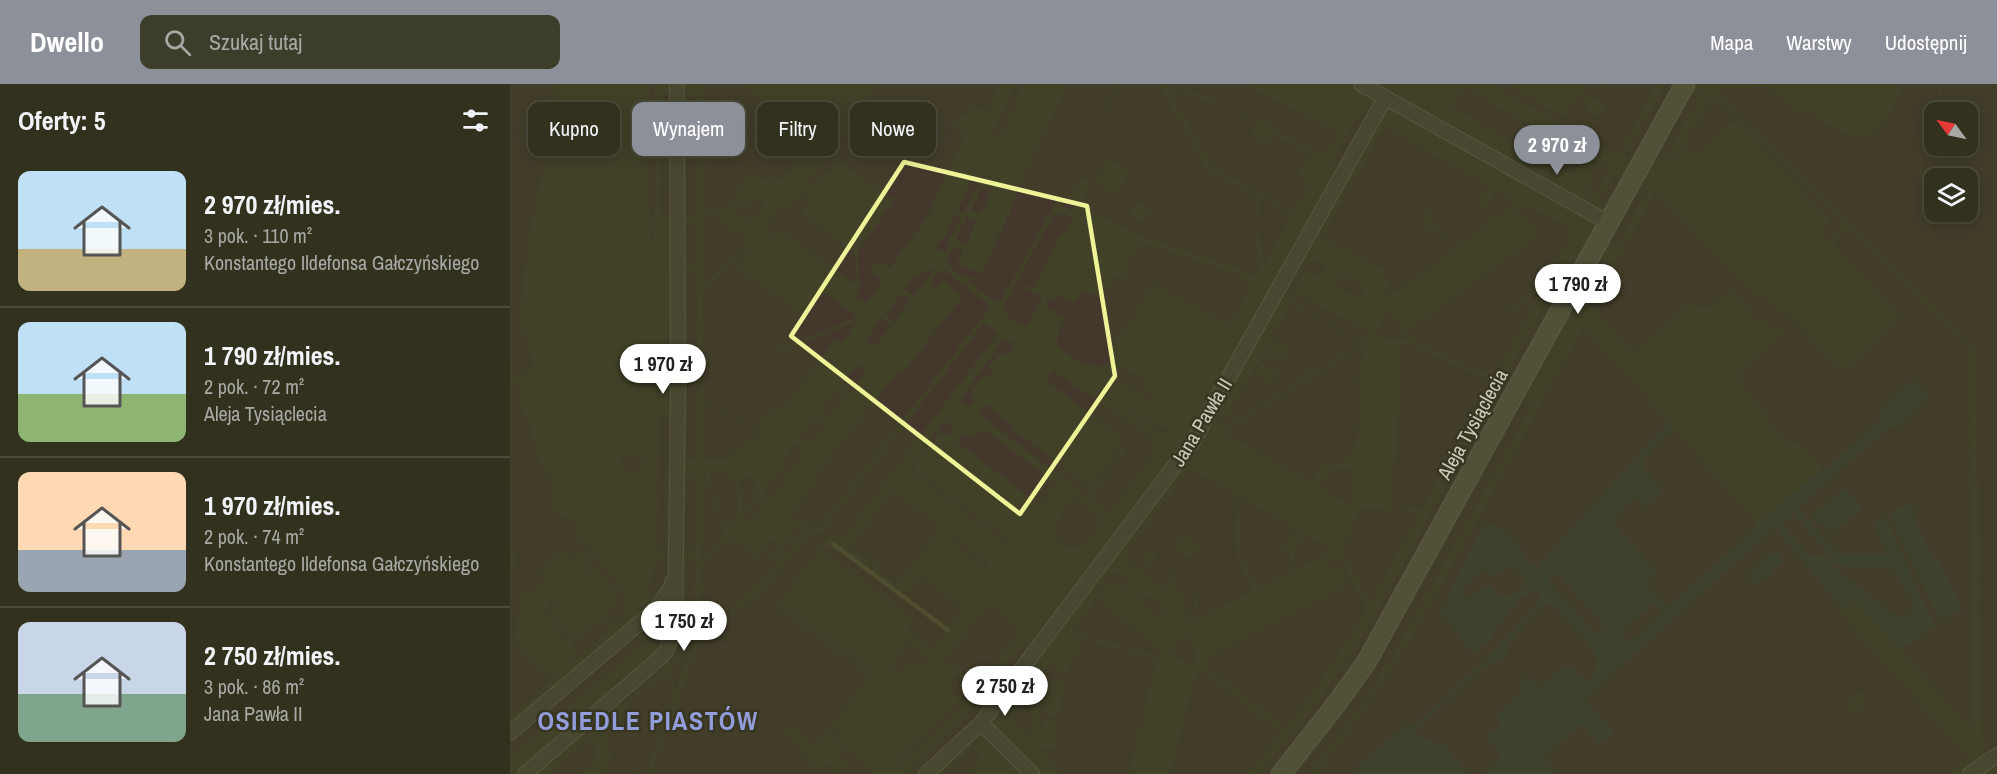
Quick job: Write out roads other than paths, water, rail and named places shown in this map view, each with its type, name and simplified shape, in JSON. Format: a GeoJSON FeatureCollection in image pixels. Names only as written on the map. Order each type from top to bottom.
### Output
{"type":"FeatureCollection","features":[{"type":"Feature","properties":{"kind":"street"},"geometry":{"type":"LineString","coordinates":[[525,774],[667,650],[675,629],[678,389],[677,84]]}},
{"type":"Feature","properties":{"kind":"street"},"geometry":{"type":"LineString","coordinates":[[1361,84],[1610,223]]}},
{"type":"Feature","properties":{"kind":"street","name":"Aleja Tysiąclecia"},"geometry":{"type":"LineString","coordinates":[[1281,774],[1366,662],[1685,84]]}},
{"type":"Feature","properties":{"kind":"street","name":"Jana Pawła II"},"geometry":{"type":"LineString","coordinates":[[926,774],[981,723],[1192,442],[1385,98]]}},
{"type":"Feature","properties":{"kind":"street"},"geometry":{"type":"LineString","coordinates":[[510,734],[656,609],[670,589],[675,572]]}},
{"type":"Feature","properties":{"kind":"street"},"geometry":{"type":"LineString","coordinates":[[981,723],[1032,774]]}},
{"type":"Feature","properties":{"kind":"street"},"geometry":{"type":"LineString","coordinates":[[1980,771],[1997,755]]}},
{"type":"Feature","properties":{"kind":"waterway"},"geometry":{"type":"LineString","coordinates":[[833,544],[948,630]]}},
{"type":"Feature","properties":{"kind":"district","name":"OSIEDLE PIASTÓW"},"geometry":{"type":"Point","coordinates":[648,720]}}]}
